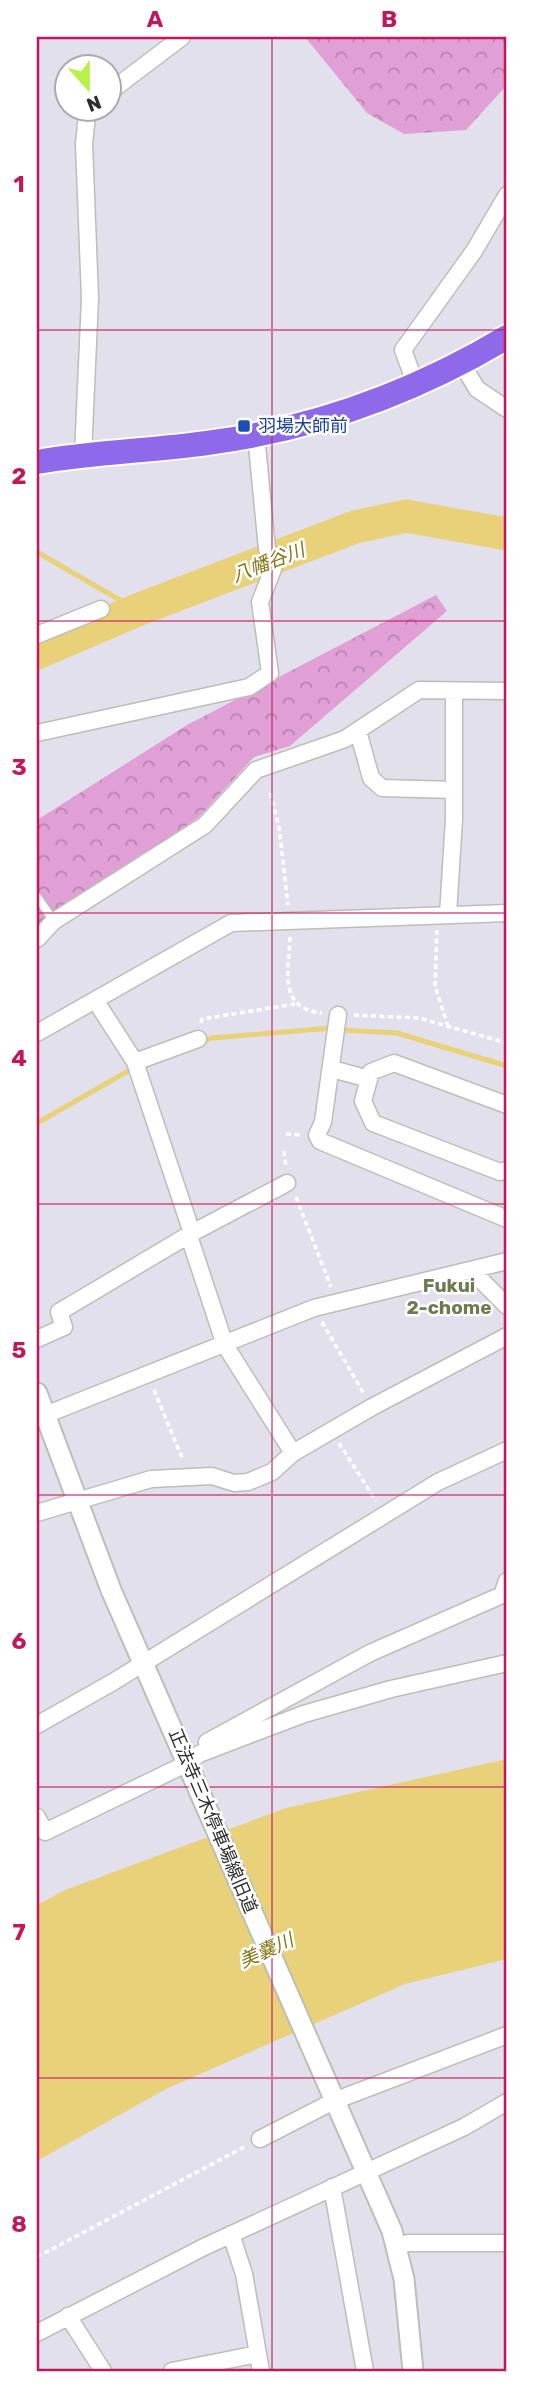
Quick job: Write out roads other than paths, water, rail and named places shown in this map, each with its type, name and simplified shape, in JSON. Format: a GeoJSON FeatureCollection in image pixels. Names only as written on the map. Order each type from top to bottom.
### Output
{"type":"FeatureCollection","features":[{"type":"Feature","properties":{"kind":"main road"},"geometry":{"type":"LineString","coordinates":[[37,462],[83,454],[205,444],[256,435],[335,415],[416,385],[462,364],[507,337]]}},
{"type":"Feature","properties":{"kind":"street"},"geometry":{"type":"LineString","coordinates":[[122,82],[182,37]]}},
{"type":"Feature","properties":{"kind":"street"},"geometry":{"type":"LineString","coordinates":[[83,454],[90,298],[84,144],[86,122]]}},
{"type":"Feature","properties":{"kind":"street"},"geometry":{"type":"LineString","coordinates":[[416,385],[403,349],[474,251],[507,195]]}},
{"type":"Feature","properties":{"kind":"street"},"geometry":{"type":"LineString","coordinates":[[462,364],[477,389],[507,409]]}},
{"type":"Feature","properties":{"kind":"street"},"geometry":{"type":"LineString","coordinates":[[37,733],[249,687],[270,673],[260,601],[273,569],[267,549],[256,435]]}},
{"type":"Feature","properties":{"kind":"street"},"geometry":{"type":"LineString","coordinates":[[37,635],[101,610]]}},
{"type":"Feature","properties":{"kind":"street"},"geometry":{"type":"LineString","coordinates":[[37,939],[54,921],[205,825],[256,770],[345,740],[419,690],[507,691]]}},
{"type":"Feature","properties":{"kind":"street"},"geometry":{"type":"LineString","coordinates":[[443,914],[454,790],[454,691]]}},
{"type":"Feature","properties":{"kind":"street"},"geometry":{"type":"LineString","coordinates":[[358,730],[371,778],[382,788],[454,790]]}},
{"type":"Feature","properties":{"kind":"street"},"geometry":{"type":"LineString","coordinates":[[37,1033],[231,923],[507,913]]}},
{"type":"Feature","properties":{"kind":"street"},"geometry":{"type":"LineString","coordinates":[[95,1000],[135,1062],[225,1345],[293,1452]]}},
{"type":"Feature","properties":{"kind":"street"},"geometry":{"type":"LineString","coordinates":[[338,1015],[323,1122],[317,1135],[320,1141],[507,1219]]}},
{"type":"Feature","properties":{"kind":"street"},"geometry":{"type":"LineString","coordinates":[[135,1062],[198,1039]]}},
{"type":"Feature","properties":{"kind":"street"},"geometry":{"type":"LineString","coordinates":[[507,1105],[394,1063],[371,1072],[363,1101],[373,1123],[500,1172],[507,1170]]}},
{"type":"Feature","properties":{"kind":"street"},"geometry":{"type":"LineString","coordinates":[[332,1069],[369,1079]]}},
{"type":"Feature","properties":{"kind":"street"},"geometry":{"type":"LineString","coordinates":[[37,1339],[64,1327],[59,1312],[190,1234],[287,1183]]}},
{"type":"Feature","properties":{"kind":"street"},"geometry":{"type":"LineString","coordinates":[[43,1423],[148,1375],[314,1308],[507,1261]]}},
{"type":"Feature","properties":{"kind":"street"},"geometry":{"type":"LineString","coordinates":[[471,1270],[507,1306]]}},
{"type":"Feature","properties":{"kind":"street"},"geometry":{"type":"LineString","coordinates":[[37,1513],[78,1503],[151,1479],[212,1476],[234,1483],[248,1482],[272,1472],[293,1452],[372,1407],[507,1336]]}},
{"type":"Feature","properties":{"kind":"street","name":"正法寺三木停車場線旧道"},"geometry":{"type":"LineString","coordinates":[[37,1394],[43,1423],[78,1503],[111,1590],[193,1759],[396,2246],[407,2302],[413,2371]]}},
{"type":"Feature","properties":{"kind":"street"},"geometry":{"type":"LineString","coordinates":[[37,1725],[438,1482],[507,1450]]}},
{"type":"Feature","properties":{"kind":"street"},"geometry":{"type":"LineString","coordinates":[[193,1759],[195,1748],[370,1653],[502,1595],[507,1581]]}},
{"type":"Feature","properties":{"kind":"street"},"geometry":{"type":"LineString","coordinates":[[37,1817],[45,1832],[193,1759],[304,1714],[391,1689],[507,1663]]}},
{"type":"Feature","properties":{"kind":"street"},"geometry":{"type":"LineString","coordinates":[[260,2139],[331,2095],[507,2035]]}},
{"type":"Feature","properties":{"kind":"street"},"geometry":{"type":"LineString","coordinates":[[37,2333],[231,2234],[464,2127],[507,2102]]}},
{"type":"Feature","properties":{"kind":"street"},"geometry":{"type":"LineString","coordinates":[[332,2188],[365,2371]]}},
{"type":"Feature","properties":{"kind":"street"},"geometry":{"type":"LineString","coordinates":[[231,2234],[244,2274],[261,2371]]}},
{"type":"Feature","properties":{"kind":"street"},"geometry":{"type":"LineString","coordinates":[[396,2246],[408,2243],[507,2243]]}},
{"type":"Feature","properties":{"kind":"street"},"geometry":{"type":"LineString","coordinates":[[68,2316],[103,2371]]}},
{"type":"Feature","properties":{"kind":"street"},"geometry":{"type":"LineString","coordinates":[[172,2371],[258,2354]]}},
{"type":"Feature","properties":{"kind":"lane"},"geometry":{"type":"LineString","coordinates":[[37,897],[54,921]]}},
{"type":"Feature","properties":{"kind":"water","name":"美嚢川"},"geometry":{"type":"Polygon","coordinates":[[[507,1759],[507,1959],[405,1984],[166,2089],[37,2161],[37,1905],[65,1890],[286,1808],[507,1759]]]}},
{"type":"Feature","properties":{"kind":"waterway","name":"八幡谷川"},"geometry":{"type":"LineString","coordinates":[[37,653],[137,610],[355,527],[406,516],[507,534]]}},
{"type":"Feature","properties":{"kind":"waterway"},"geometry":{"type":"LineString","coordinates":[[37,552],[137,610]]}},
{"type":"Feature","properties":{"kind":"waterway"},"geometry":{"type":"LineString","coordinates":[[199,1043],[212,1038],[332,1028]]}},
{"type":"Feature","properties":{"kind":"waterway"},"geometry":{"type":"LineString","coordinates":[[343,1030],[397,1033],[507,1066]]}},
{"type":"Feature","properties":{"kind":"waterway"},"geometry":{"type":"LineString","coordinates":[[37,1123],[130,1070]]}},
{"type":"Feature","properties":{"kind":"place","name":"羽場大師前"},"geometry":{"type":"Point","coordinates":[244,426]}},
{"type":"Feature","properties":{"kind":"district","name":"Fukui 2-chome"},"geometry":{"type":"Point","coordinates":[449,1296]}}]}
